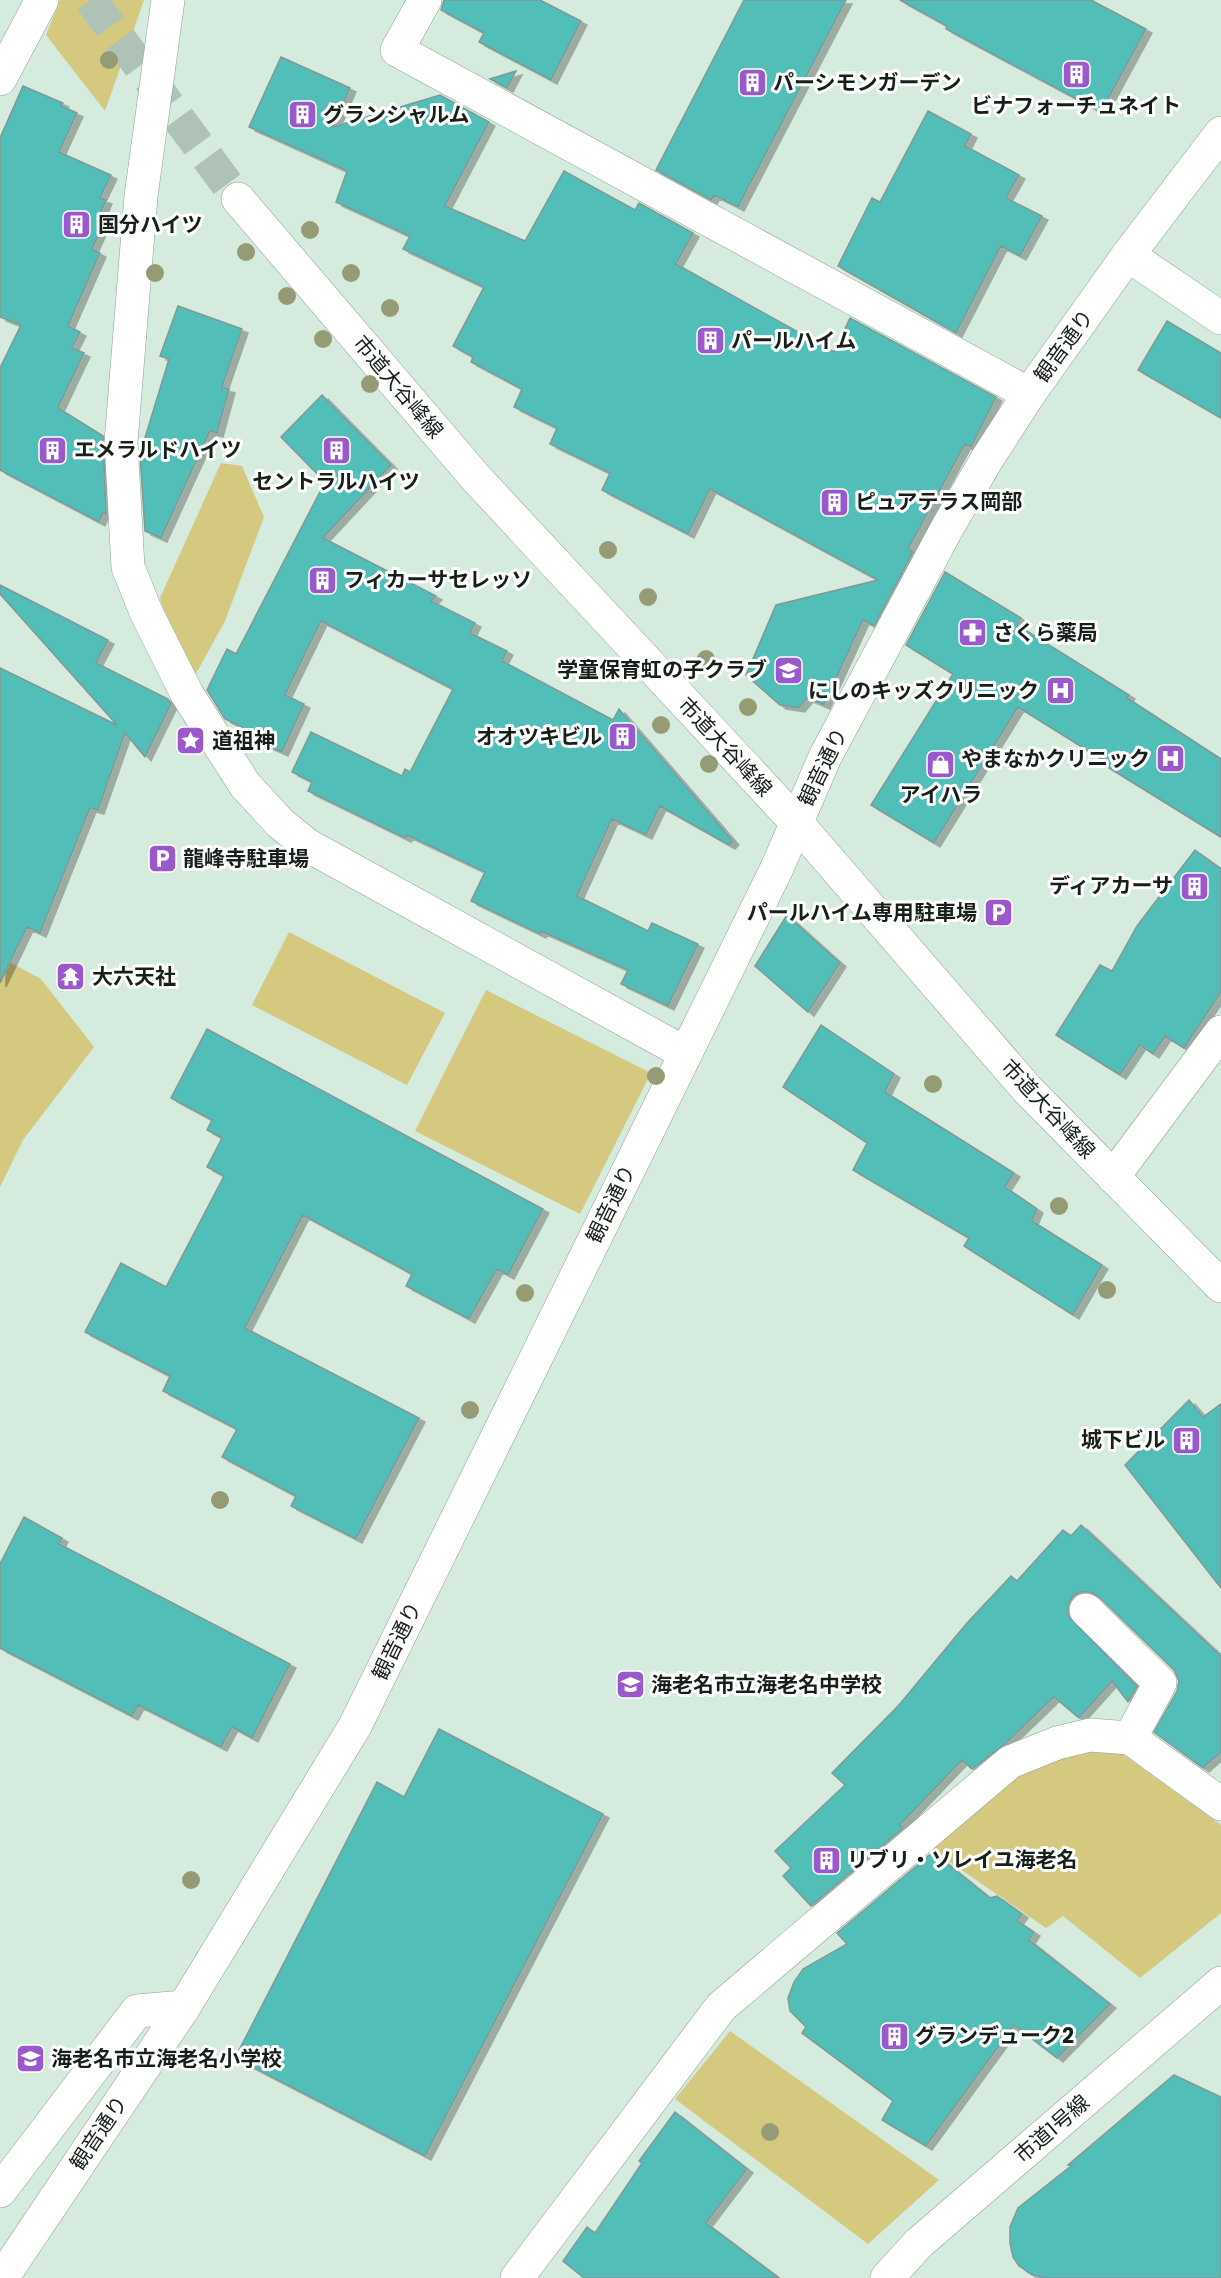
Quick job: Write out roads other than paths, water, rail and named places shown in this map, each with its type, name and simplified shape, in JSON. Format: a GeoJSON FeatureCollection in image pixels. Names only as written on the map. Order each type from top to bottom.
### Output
{"type":"FeatureCollection","features":[{"type":"Feature","properties":{"kind":"street"},"geometry":{"type":"LineString","coordinates":[[0,79],[42,0]]}},
{"type":"Feature","properties":{"kind":"street"},"geometry":{"type":"LineString","coordinates":[[168,0],[141,196],[121,442],[128,567],[146,612],[187,694],[245,785],[307,845],[685,1053]]}},
{"type":"Feature","properties":{"kind":"street"},"geometry":{"type":"LineString","coordinates":[[425,0],[397,50],[1029,394]]}},
{"type":"Feature","properties":{"kind":"street","name":"観音通り"},"geometry":{"type":"LineString","coordinates":[[2,2278],[184,2007],[356,1726],[777,868],[825,757],[946,530],[1029,394],[1128,255],[1221,133]]}},
{"type":"Feature","properties":{"kind":"street","name":"市道大谷峰線"},"geometry":{"type":"LineString","coordinates":[[238,199],[476,478],[796,822],[1027,1089],[1221,1286]]}},
{"type":"Feature","properties":{"kind":"street"},"geometry":{"type":"LineString","coordinates":[[1128,255],[1221,318]]}},
{"type":"Feature","properties":{"kind":"street"},"geometry":{"type":"LineString","coordinates":[[1113,1177],[1221,1032]]}},
{"type":"Feature","properties":{"kind":"street"},"geometry":{"type":"LineString","coordinates":[[1086,1610],[1160,1683],[1130,1738]]}},
{"type":"Feature","properties":{"kind":"street"},"geometry":{"type":"LineString","coordinates":[[517,2278],[721,2007],[1010,1762],[1057,1743],[1090,1735],[1130,1738],[1221,1804]]}},
{"type":"Feature","properties":{"kind":"street","name":"市道1号線"},"geometry":{"type":"LineString","coordinates":[[887,2278],[919,2243],[1221,1983]]}},
{"type":"Feature","properties":{"kind":"street"},"geometry":{"type":"LineString","coordinates":[[0,2191],[137,2011],[184,2007]]}},
{"type":"Feature","properties":{"kind":"tunnel"},"geometry":{"type":"LineString","coordinates":[[91,0],[238,199]]}},
{"type":"Feature","properties":{"kind":"place","name":"ビナフォーチュネイト"},"geometry":{"type":"Point","coordinates":[1076,75]}},
{"type":"Feature","properties":{"kind":"place","name":"パーシモンガーデン"},"geometry":{"type":"Point","coordinates":[752,83]}},
{"type":"Feature","properties":{"kind":"place","name":"グランシャルム"},"geometry":{"type":"Point","coordinates":[302,115]}},
{"type":"Feature","properties":{"kind":"place","name":"国分ハイツ"},"geometry":{"type":"Point","coordinates":[77,225]}},
{"type":"Feature","properties":{"kind":"place","name":"パールハイム"},"geometry":{"type":"Point","coordinates":[710,341]}},
{"type":"Feature","properties":{"kind":"place","name":"エメラルドハイツ"},"geometry":{"type":"Point","coordinates":[53,450]}},
{"type":"Feature","properties":{"kind":"place","name":"セントラルハイツ"},"geometry":{"type":"Point","coordinates":[336,451]}},
{"type":"Feature","properties":{"kind":"place","name":"ピュアテラス岡部"},"geometry":{"type":"Point","coordinates":[834,502]}},
{"type":"Feature","properties":{"kind":"place","name":"フィカーサセレッソ"},"geometry":{"type":"Point","coordinates":[323,580]}},
{"type":"Feature","properties":{"kind":"place","name":"さくら薬局"},"geometry":{"type":"Point","coordinates":[972,633]}},
{"type":"Feature","properties":{"kind":"place","name":"学童保育虹の子クラブ"},"geometry":{"type":"Point","coordinates":[788,670]}},
{"type":"Feature","properties":{"kind":"place","name":"にしのキッズクリニック"},"geometry":{"type":"Point","coordinates":[1060,691]}},
{"type":"Feature","properties":{"kind":"place","name":"オオツキビル"},"geometry":{"type":"Point","coordinates":[623,737]}},
{"type":"Feature","properties":{"kind":"place","name":"道祖神"},"geometry":{"type":"Point","coordinates":[191,741]}},
{"type":"Feature","properties":{"kind":"place","name":"やまなかクリニック"},"geometry":{"type":"Point","coordinates":[1171,759]}},
{"type":"Feature","properties":{"kind":"place","name":"アイハラ"},"geometry":{"type":"Point","coordinates":[941,764]}},
{"type":"Feature","properties":{"kind":"place","name":"龍峰寺駐車場"},"geometry":{"type":"Point","coordinates":[162,859]}},
{"type":"Feature","properties":{"kind":"place","name":"ディアカーサ"},"geometry":{"type":"Point","coordinates":[1194,886]}},
{"type":"Feature","properties":{"kind":"place","name":"パールハイム専用駐車場"},"geometry":{"type":"Point","coordinates":[998,913]}},
{"type":"Feature","properties":{"kind":"place","name":"大六天社"},"geometry":{"type":"Point","coordinates":[71,977]}},
{"type":"Feature","properties":{"kind":"place","name":"城下ビル"},"geometry":{"type":"Point","coordinates":[1186,1440]}},
{"type":"Feature","properties":{"kind":"place","name":"海老名市立海老名中学校"},"geometry":{"type":"Point","coordinates":[630,1685]}},
{"type":"Feature","properties":{"kind":"place","name":"リブリ・ソレイユ海老名"},"geometry":{"type":"Point","coordinates":[826,1860]}},
{"type":"Feature","properties":{"kind":"place","name":"グランデューク2"},"geometry":{"type":"Point","coordinates":[894,2036]}},
{"type":"Feature","properties":{"kind":"place","name":"海老名市立海老名小学校"},"geometry":{"type":"Point","coordinates":[30,2059]}}]}
